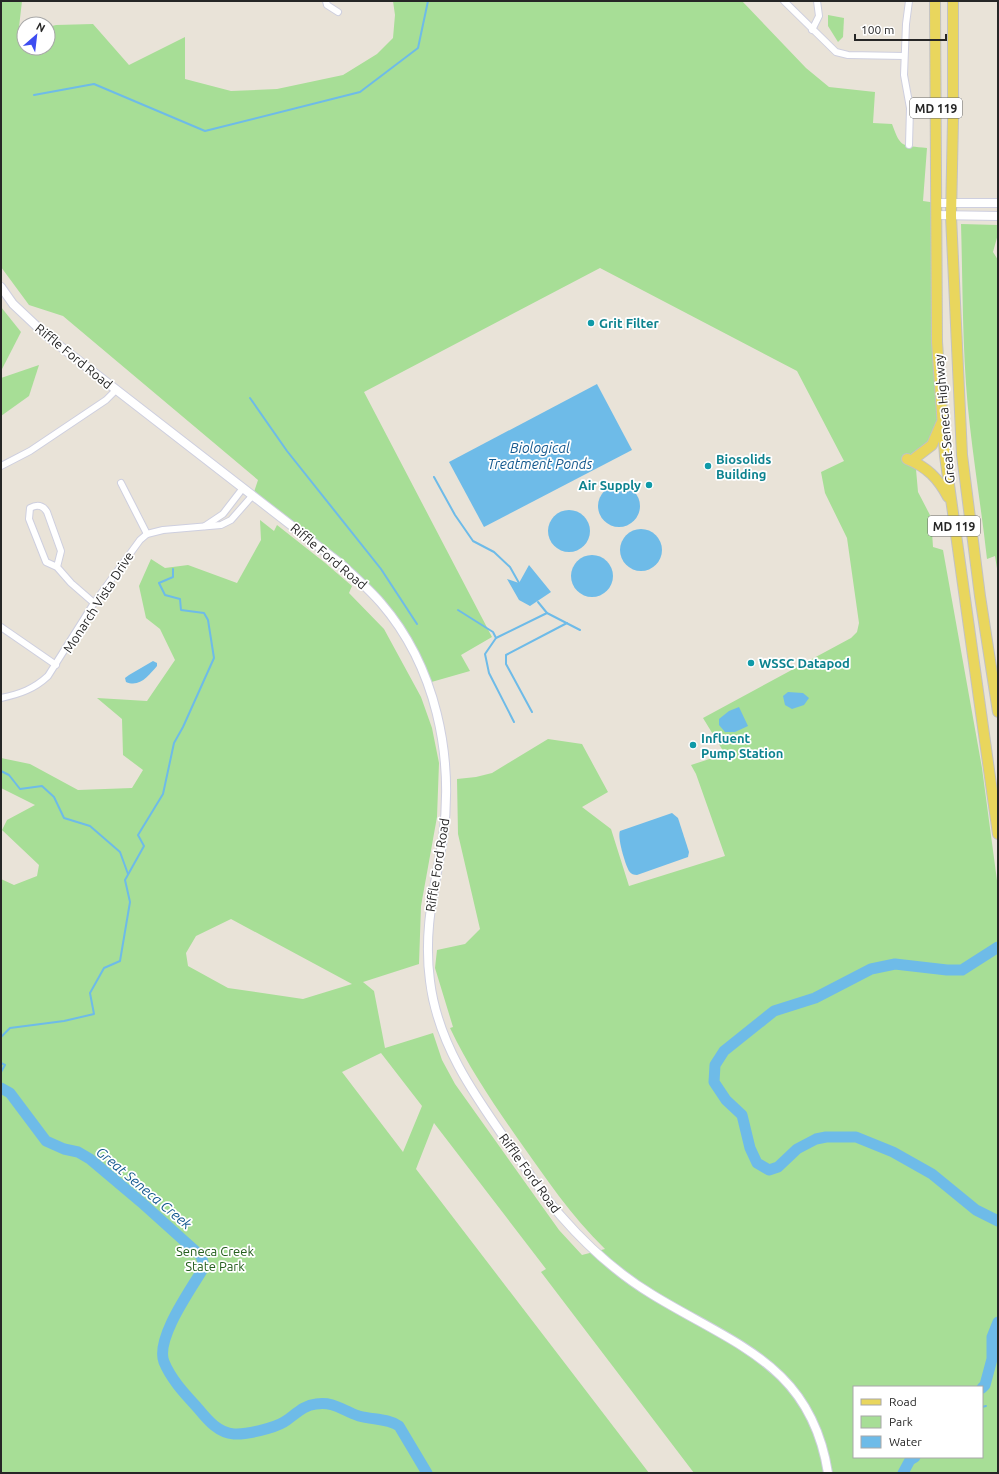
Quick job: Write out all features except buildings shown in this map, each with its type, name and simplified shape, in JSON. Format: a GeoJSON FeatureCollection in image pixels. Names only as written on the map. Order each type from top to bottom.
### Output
{"type":"FeatureCollection","features":[{"type":"Feature","properties":{"kind":"main road","name":"Great Seneca Highway"},"geometry":{"type":"LineString","coordinates":[[935,1],[937,342],[942,420],[952,506],[998,834]]}},
{"type":"Feature","properties":{"kind":"main road","name":"Great Seneca Highway"},"geometry":{"type":"LineString","coordinates":[[953,1],[951,216],[962,455],[980,596],[998,712]]}},
{"type":"Feature","properties":{"kind":"main road"},"geometry":{"type":"LineString","coordinates":[[942,420],[932,445],[911,459],[936,477],[952,506]]}},
{"type":"Feature","properties":{"kind":"street"},"geometry":{"type":"LineString","coordinates":[[326,1],[327,5],[338,12]]}},
{"type":"Feature","properties":{"kind":"street"},"geometry":{"type":"LineString","coordinates":[[784,1],[836,52],[848,55],[904,56]]}},
{"type":"Feature","properties":{"kind":"street"},"geometry":{"type":"LineString","coordinates":[[812,30],[819,16],[818,1]]}},
{"type":"Feature","properties":{"kind":"street"},"geometry":{"type":"LineString","coordinates":[[908,1],[904,75],[910,108],[909,145]]}},
{"type":"Feature","properties":{"kind":"street"},"geometry":{"type":"LineString","coordinates":[[937,203],[998,203]]}},
{"type":"Feature","properties":{"kind":"street"},"geometry":{"type":"LineString","coordinates":[[936,215],[998,216]]}},
{"type":"Feature","properties":{"kind":"street","name":"Riffle Ford Road"},"geometry":{"type":"LineString","coordinates":[[1,287],[13,304],[46,336],[341,564],[383,605],[409,644],[428,683],[440,724],[447,778],[443,837],[429,915],[427,942],[429,977],[435,1012],[445,1040],[465,1080],[560,1215],[592,1250],[623,1276],[651,1294],[754,1353],[780,1375],[806,1409],[815,1426],[825,1454],[828,1473]]}},
{"type":"Feature","properties":{"kind":"street"},"geometry":{"type":"LineString","coordinates":[[1,466],[30,451],[106,400],[116,390]]}},
{"type":"Feature","properties":{"kind":"street"},"geometry":{"type":"LineString","coordinates":[[121,483],[147,534],[163,530],[221,525],[231,520],[253,496]]}},
{"type":"Feature","properties":{"kind":"street"},"geometry":{"type":"LineString","coordinates":[[205,526],[223,514],[243,488]]}},
{"type":"Feature","properties":{"kind":"street"},"geometry":{"type":"LineString","coordinates":[[57,567],[60,551],[47,512],[44,508],[34,506],[30,508],[28,512],[29,519],[46,562],[57,567],[71,583],[94,603]]}},
{"type":"Feature","properties":{"kind":"street","name":"Monarch Vista Drive"},"geometry":{"type":"LineString","coordinates":[[1,698],[20,694],[38,685],[56,665],[94,603],[132,549],[147,534]]}},
{"type":"Feature","properties":{"kind":"street"},"geometry":{"type":"LineString","coordinates":[[1,627],[56,665]]}},
{"type":"Feature","properties":{"kind":"green space","name":"Seneca Creek State Park"},"geometry":{"type":"Polygon","coordinates":[[[1,1],[22,1],[20,16],[16,16],[16,56],[56,56],[56,25],[93,24],[129,65],[185,37],[185,79],[231,91],[277,89],[343,75],[377,54],[393,38],[395,15],[393,1],[742,1],[806,68],[829,87],[875,92],[873,123],[892,124],[900,142],[907,146],[927,148],[923,201],[937,203],[942,420],[936,439],[915,458],[918,492],[931,517],[933,547],[943,550],[982,768],[998,888],[998,1473],[694,1473],[541,1272],[546,1269],[434,1123],[416,1169],[649,1473],[1,1473],[1,879],[14,885],[37,876],[39,865],[2,830],[7,820],[35,805],[1,788],[1,758],[30,764],[78,790],[132,788],[143,770],[123,755],[122,719],[97,698],[147,701],[175,660],[160,629],[146,618],[139,586],[151,559],[165,568],[188,565],[237,583],[261,540],[260,520],[274,531],[277,525],[352,586],[349,593],[384,629],[421,697],[432,728],[439,763],[437,817],[421,906],[419,964],[363,982],[374,991],[385,1048],[433,1033],[442,1060],[455,1084],[559,1230],[582,1255],[605,1249],[581,1223],[548,1182],[473,1071],[450,1028],[453,1027],[435,968],[437,950],[465,944],[480,929],[458,834],[457,779],[476,777],[492,773],[548,739],[582,744],[608,792],[582,807],[611,829],[629,886],[725,856],[696,774],[691,765],[725,754],[703,718],[851,638],[857,632],[859,623],[847,538],[825,493],[821,472],[844,461],[797,371],[600,268],[364,392],[492,637],[461,655],[470,671],[428,683],[409,644],[368,589],[253,495],[258,480],[63,316],[29,305],[1,267],[1,1]],[[231,919],[196,936],[186,953],[188,966],[228,988],[303,999],[352,984],[231,919]],[[381,1053],[342,1072],[403,1152],[422,1106],[381,1053]]]}},
{"type":"Feature","properties":{"kind":"green space"},"geometry":{"type":"Polygon","coordinates":[[[828,15],[844,18],[843,37],[838,42],[828,26],[828,15]]]}},
{"type":"Feature","properties":{"kind":"green space"},"geometry":{"type":"Polygon","coordinates":[[[961,224],[998,225],[998,234],[993,252],[998,260],[998,575],[995,556],[987,559],[967,402],[964,351],[961,224]]]}},
{"type":"Feature","properties":{"kind":"green space"},"geometry":{"type":"Polygon","coordinates":[[[1,307],[21,332],[1,371],[1,307]]]}},
{"type":"Feature","properties":{"kind":"green space"},"geometry":{"type":"Polygon","coordinates":[[[39,365],[29,396],[1,416],[1,378],[39,365]]]}},
{"type":"Feature","properties":{"kind":"water","name":"Biological Treatment Ponds"},"geometry":{"type":"Polygon","coordinates":[[[597,384],[632,450],[484,527],[449,462],[597,384]]]}},
{"type":"Feature","properties":{"kind":"water"},"geometry":{"type":"Polygon","coordinates":[[[615,485],[623,485],[631,488],[637,494],[640,506],[637,518],[631,524],[623,527],[615,527],[607,524],[601,518],[598,510],[598,502],[601,494],[607,488],[615,485]]]}},
{"type":"Feature","properties":{"kind":"water"},"geometry":{"type":"Polygon","coordinates":[[[565,510],[573,510],[581,513],[587,519],[590,531],[587,543],[581,549],[573,552],[565,552],[557,549],[551,543],[548,535],[548,527],[551,519],[557,513],[565,510]]]}},
{"type":"Feature","properties":{"kind":"water"},"geometry":{"type":"Polygon","coordinates":[[[637,529],[645,529],[653,532],[659,538],[662,550],[659,562],[653,568],[645,571],[637,571],[629,568],[623,562],[620,554],[620,546],[623,538],[629,532],[637,529]]]}},
{"type":"Feature","properties":{"kind":"water"},"geometry":{"type":"Polygon","coordinates":[[[588,555],[596,555],[604,558],[610,564],[613,576],[610,588],[604,594],[596,597],[588,597],[580,594],[574,588],[571,580],[571,572],[574,564],[580,558],[588,555]]]}},
{"type":"Feature","properties":{"kind":"water"},"geometry":{"type":"Polygon","coordinates":[[[529,565],[551,592],[530,606],[519,600],[507,579],[519,583],[529,565]]]}},
{"type":"Feature","properties":{"kind":"water"},"geometry":{"type":"Polygon","coordinates":[[[153,661],[157,663],[157,666],[144,680],[136,683],[126,682],[125,678],[153,661]]]}},
{"type":"Feature","properties":{"kind":"water"},"geometry":{"type":"Polygon","coordinates":[[[788,692],[803,693],[809,698],[804,705],[792,709],[785,705],[783,696],[788,692]]]}},
{"type":"Feature","properties":{"kind":"water"},"geometry":{"type":"Polygon","coordinates":[[[739,707],[748,726],[735,732],[725,732],[719,725],[719,719],[729,711],[739,707]]]}},
{"type":"Feature","properties":{"kind":"water"},"geometry":{"type":"Polygon","coordinates":[[[672,813],[678,818],[689,852],[688,857],[637,875],[632,874],[627,868],[622,851],[619,834],[620,831],[672,813]]]}},
{"type":"Feature","properties":{"kind":"waterway"},"geometry":{"type":"LineString","coordinates":[[34,95],[94,84],[205,131],[360,92],[418,48],[428,1]]}},
{"type":"Feature","properties":{"kind":"waterway"},"geometry":{"type":"LineString","coordinates":[[250,398],[287,451],[381,569],[417,624]]}},
{"type":"Feature","properties":{"kind":"waterway"},"geometry":{"type":"LineString","coordinates":[[434,477],[455,515],[473,541],[494,552],[510,567],[519,583]]}},
{"type":"Feature","properties":{"kind":"waterway"},"geometry":{"type":"LineString","coordinates":[[1,1037],[10,1028],[64,1021],[94,1014],[90,993],[104,968],[120,961],[130,902],[125,880],[144,846],[138,835],[163,794],[174,743],[183,727],[214,658],[208,620],[204,613],[181,610],[180,599],[165,595],[159,583],[173,577],[173,569]]}},
{"type":"Feature","properties":{"kind":"waterway"},"geometry":{"type":"LineString","coordinates":[[538,602],[547,613],[580,630]]}},
{"type":"Feature","properties":{"kind":"waterway"},"geometry":{"type":"LineString","coordinates":[[458,610],[493,632],[496,638]]}},
{"type":"Feature","properties":{"kind":"waterway"},"geometry":{"type":"LineString","coordinates":[[514,722],[489,673],[485,654],[496,638],[547,613]]}},
{"type":"Feature","properties":{"kind":"waterway"},"geometry":{"type":"LineString","coordinates":[[532,712],[506,664],[506,655],[567,623]]}},
{"type":"Feature","properties":{"kind":"waterway"},"geometry":{"type":"LineString","coordinates":[[1,771],[9,775],[20,789],[42,786],[54,797],[64,818],[90,826],[120,852],[128,874]]}},
{"type":"Feature","properties":{"kind":"waterway","name":"Great Seneca Creek"},"geometry":{"type":"LineString","coordinates":[[998,947],[962,970],[947,970],[895,964],[871,969],[815,998],[774,1011],[724,1051],[715,1065],[714,1082],[726,1100],[742,1115],[750,1148],[757,1163],[769,1170],[778,1167],[797,1149],[816,1139],[826,1137],[856,1137],[893,1152],[932,1174],[976,1210],[998,1221]]}},
{"type":"Feature","properties":{"kind":"waterway"},"geometry":{"type":"LineString","coordinates":[[1,1063],[5,1065],[1,1072]]}},
{"type":"Feature","properties":{"kind":"waterway","name":"Great Seneca Creek"},"geometry":{"type":"LineString","coordinates":[[1,1088],[10,1093],[46,1141],[64,1149],[78,1152],[90,1159],[201,1256],[203,1269],[183,1301],[169,1328],[163,1352],[164,1362],[174,1380],[212,1424],[228,1433],[239,1434],[252,1432],[267,1429],[284,1422],[307,1406],[322,1403],[333,1405],[359,1416],[385,1420],[399,1426],[427,1473]]}},
{"type":"Feature","properties":{"kind":"waterway","name":"Great Seneca Creek"},"geometry":{"type":"LineString","coordinates":[[983,1387],[985,1385],[992,1359],[992,1337],[998,1322]]}},
{"type":"Feature","properties":{"kind":"waterway","name":"Great Seneca Creek"},"geometry":{"type":"LineString","coordinates":[[903,1473],[910,1460],[913,1458]]}},
{"type":"Feature","properties":{"kind":"place","name":"Grit Filter"},"geometry":{"type":"Point","coordinates":[591,323]}},
{"type":"Feature","properties":{"kind":"place","name":"Biosolids Building"},"geometry":{"type":"Point","coordinates":[708,466]}},
{"type":"Feature","properties":{"kind":"place","name":"Air Supply"},"geometry":{"type":"Point","coordinates":[649,485]}},
{"type":"Feature","properties":{"kind":"place","name":"WSSC Datapod"},"geometry":{"type":"Point","coordinates":[751,663]}},
{"type":"Feature","properties":{"kind":"place","name":"Influent Pump Station"},"geometry":{"type":"Point","coordinates":[693,745]}}]}
